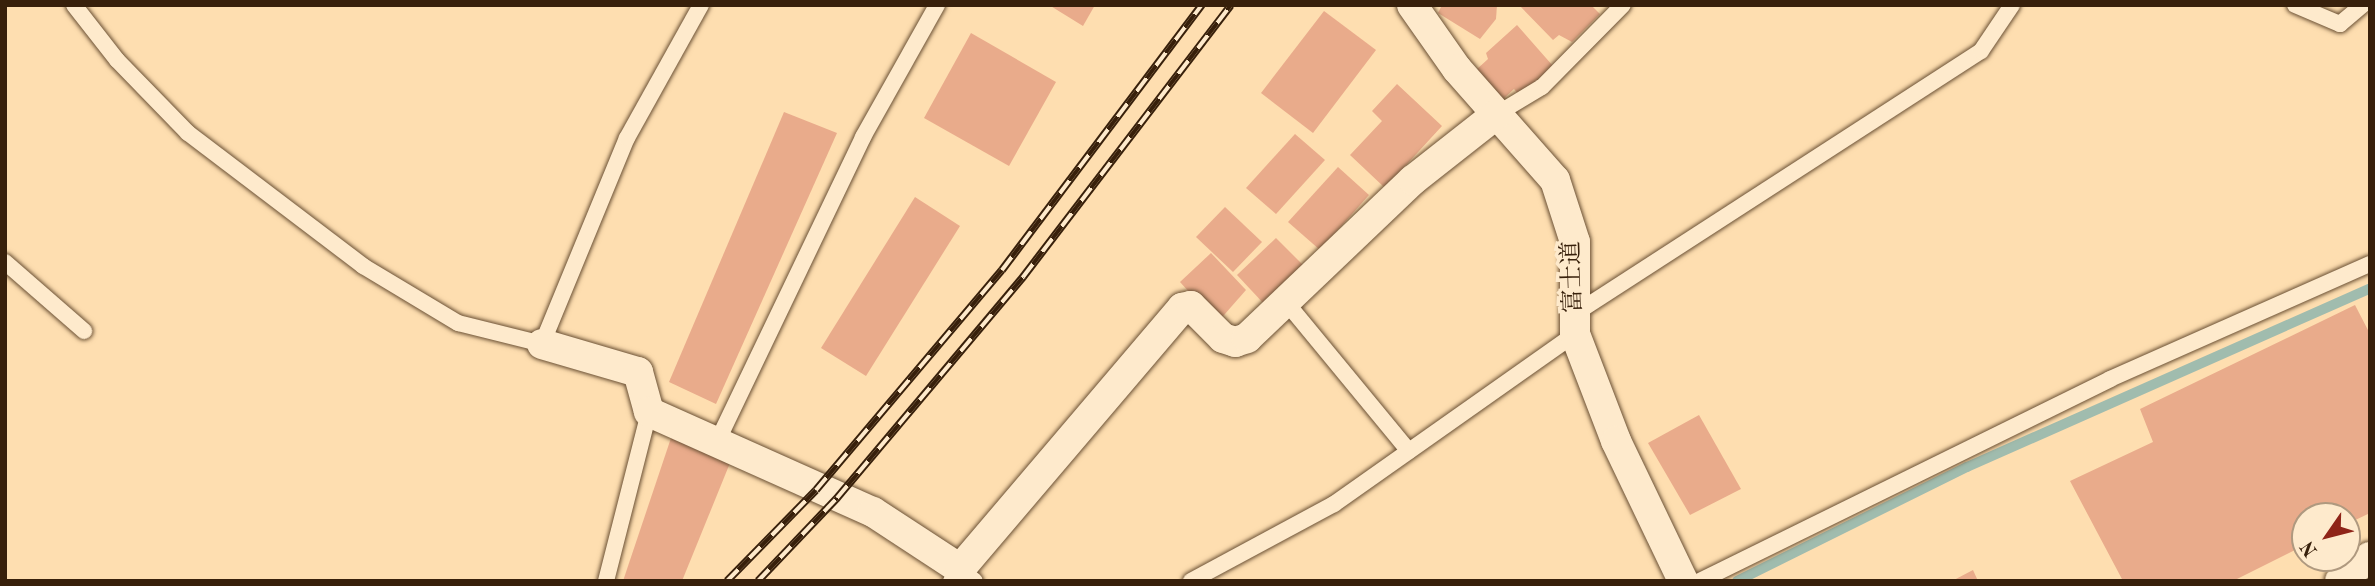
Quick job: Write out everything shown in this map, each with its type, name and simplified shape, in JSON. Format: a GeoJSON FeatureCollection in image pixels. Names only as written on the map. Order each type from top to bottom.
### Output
{"type":"FeatureCollection","features":[{"type":"Feature","properties":{"kind":"street","name":"富士道"},"geometry":{"type":"LineString","coordinates":[[1412,5],[1457,69],[1555,180],[1568,211],[1575,242],[1576,323],[1616,441],[1684,581]]}},
{"type":"Feature","properties":{"kind":"street"},"geometry":{"type":"LineString","coordinates":[[542,344],[638,372],[649,412],[718,440],[816,490],[873,512],[962,577],[1182,308],[1191,306],[1223,338],[1235,342],[1247,338],[1413,180],[1497,114]]}},
{"type":"Feature","properties":{"kind":"street"},"geometry":{"type":"LineString","coordinates":[[2340,581],[2370,557]]}},
{"type":"Feature","properties":{"kind":"lane"},"geometry":{"type":"LineString","coordinates":[[74,5],[117,60],[188,133],[363,266],[458,323],[542,344],[627,138],[701,5]]}},
{"type":"Feature","properties":{"kind":"lane"},"geometry":{"type":"LineString","coordinates":[[718,440],[863,137],[937,5]]}},
{"type":"Feature","properties":{"kind":"lane"},"geometry":{"type":"LineString","coordinates":[[1497,114],[1542,87],[1623,5]]}},
{"type":"Feature","properties":{"kind":"lane"},"geometry":{"type":"LineString","coordinates":[[1191,581],[1334,504],[1409,452],[1576,323],[1981,51],[2012,5]]}},
{"type":"Feature","properties":{"kind":"lane"},"geometry":{"type":"LineString","coordinates":[[2295,5],[2340,24],[2363,5]]}},
{"type":"Feature","properties":{"kind":"lane"},"geometry":{"type":"LineString","coordinates":[[5,262],[85,331]]}},
{"type":"Feature","properties":{"kind":"lane"},"geometry":{"type":"LineString","coordinates":[[1700,581],[2110,379],[2370,264]]}},
{"type":"Feature","properties":{"kind":"lane"},"geometry":{"type":"LineString","coordinates":[[1286,302],[1409,452]]}},
{"type":"Feature","properties":{"kind":"lane"},"geometry":{"type":"LineString","coordinates":[[606,581],[649,412]]}},
{"type":"Feature","properties":{"kind":"building"},"geometry":{"type":"Polygon","coordinates":[[[1049,5],[1095,5],[1083,26],[1049,5]]]}},
{"type":"Feature","properties":{"kind":"building"},"geometry":{"type":"Polygon","coordinates":[[[1442,5],[1497,5],[1496,19],[1480,39],[1438,13],[1442,5]]]}},
{"type":"Feature","properties":{"kind":"building"},"geometry":{"type":"Polygon","coordinates":[[[1519,5],[1591,5],[1600,14],[1572,42],[1559,35],[1553,40],[1519,5]]]}},
{"type":"Feature","properties":{"kind":"building"},"geometry":{"type":"Polygon","coordinates":[[[1324,11],[1376,50],[1313,133],[1261,93],[1324,11]]]}},
{"type":"Feature","properties":{"kind":"building"},"geometry":{"type":"Polygon","coordinates":[[[1517,25],[1553,66],[1520,96],[1514,89],[1502,100],[1476,70],[1488,59],[1486,53],[1517,25]]]}},
{"type":"Feature","properties":{"kind":"building"},"geometry":{"type":"Polygon","coordinates":[[[971,33],[1056,82],[1009,166],[924,118],[971,33]]]}},
{"type":"Feature","properties":{"kind":"building"},"geometry":{"type":"Polygon","coordinates":[[[1397,84],[1442,126],[1385,188],[1350,155],[1382,121],[1372,111],[1397,84]]]}},
{"type":"Feature","properties":{"kind":"building"},"geometry":{"type":"Polygon","coordinates":[[[784,112],[837,133],[716,404],[669,382],[784,112]]]}},
{"type":"Feature","properties":{"kind":"building"},"geometry":{"type":"Polygon","coordinates":[[[1295,134],[1325,160],[1276,214],[1246,188],[1295,134]]]}},
{"type":"Feature","properties":{"kind":"building"},"geometry":{"type":"Polygon","coordinates":[[[1338,167],[1369,195],[1320,250],[1288,222],[1338,167]]]}},
{"type":"Feature","properties":{"kind":"building"},"geometry":{"type":"Polygon","coordinates":[[[915,197],[960,226],[866,376],[821,348],[915,197]]]}},
{"type":"Feature","properties":{"kind":"building"},"geometry":{"type":"Polygon","coordinates":[[[1225,207],[1262,242],[1233,272],[1196,237],[1225,207]]]}},
{"type":"Feature","properties":{"kind":"building"},"geometry":{"type":"Polygon","coordinates":[[[1276,238],[1305,267],[1265,305],[1237,275],[1276,238]]]}},
{"type":"Feature","properties":{"kind":"building"},"geometry":{"type":"Polygon","coordinates":[[[1211,253],[1246,290],[1217,323],[1180,282],[1211,253]]]}},
{"type":"Feature","properties":{"kind":"building"},"geometry":{"type":"Polygon","coordinates":[[[2355,305],[2370,334],[2370,513],[2361,517],[2361,502],[2291,502],[2291,552],[2233,581],[2123,581],[2070,481],[2153,442],[2140,409],[2355,305]]]}},
{"type":"Feature","properties":{"kind":"building"},"geometry":{"type":"Polygon","coordinates":[[[1699,415],[1741,489],[1690,515],[1648,443],[1699,415]]]}},
{"type":"Feature","properties":{"kind":"building"},"geometry":{"type":"Polygon","coordinates":[[[672,435],[730,463],[682,581],[623,581],[672,435]]]}},
{"type":"Feature","properties":{"kind":"building"},"geometry":{"type":"Polygon","coordinates":[[[1973,570],[1978,581],[1952,581],[1973,570]]]}},
{"type":"Feature","properties":{"kind":"waterway"},"geometry":{"type":"LineString","coordinates":[[1737,581],[1967,467],[2370,288]]}},
{"type":"Feature","properties":{"kind":"railway"},"geometry":{"type":"LineString","coordinates":[[727,581],[816,490],[1002,270],[1202,5]]}},
{"type":"Feature","properties":{"kind":"railway"},"geometry":{"type":"LineString","coordinates":[[758,581],[837,498],[1023,277],[1231,5]]}}]}
